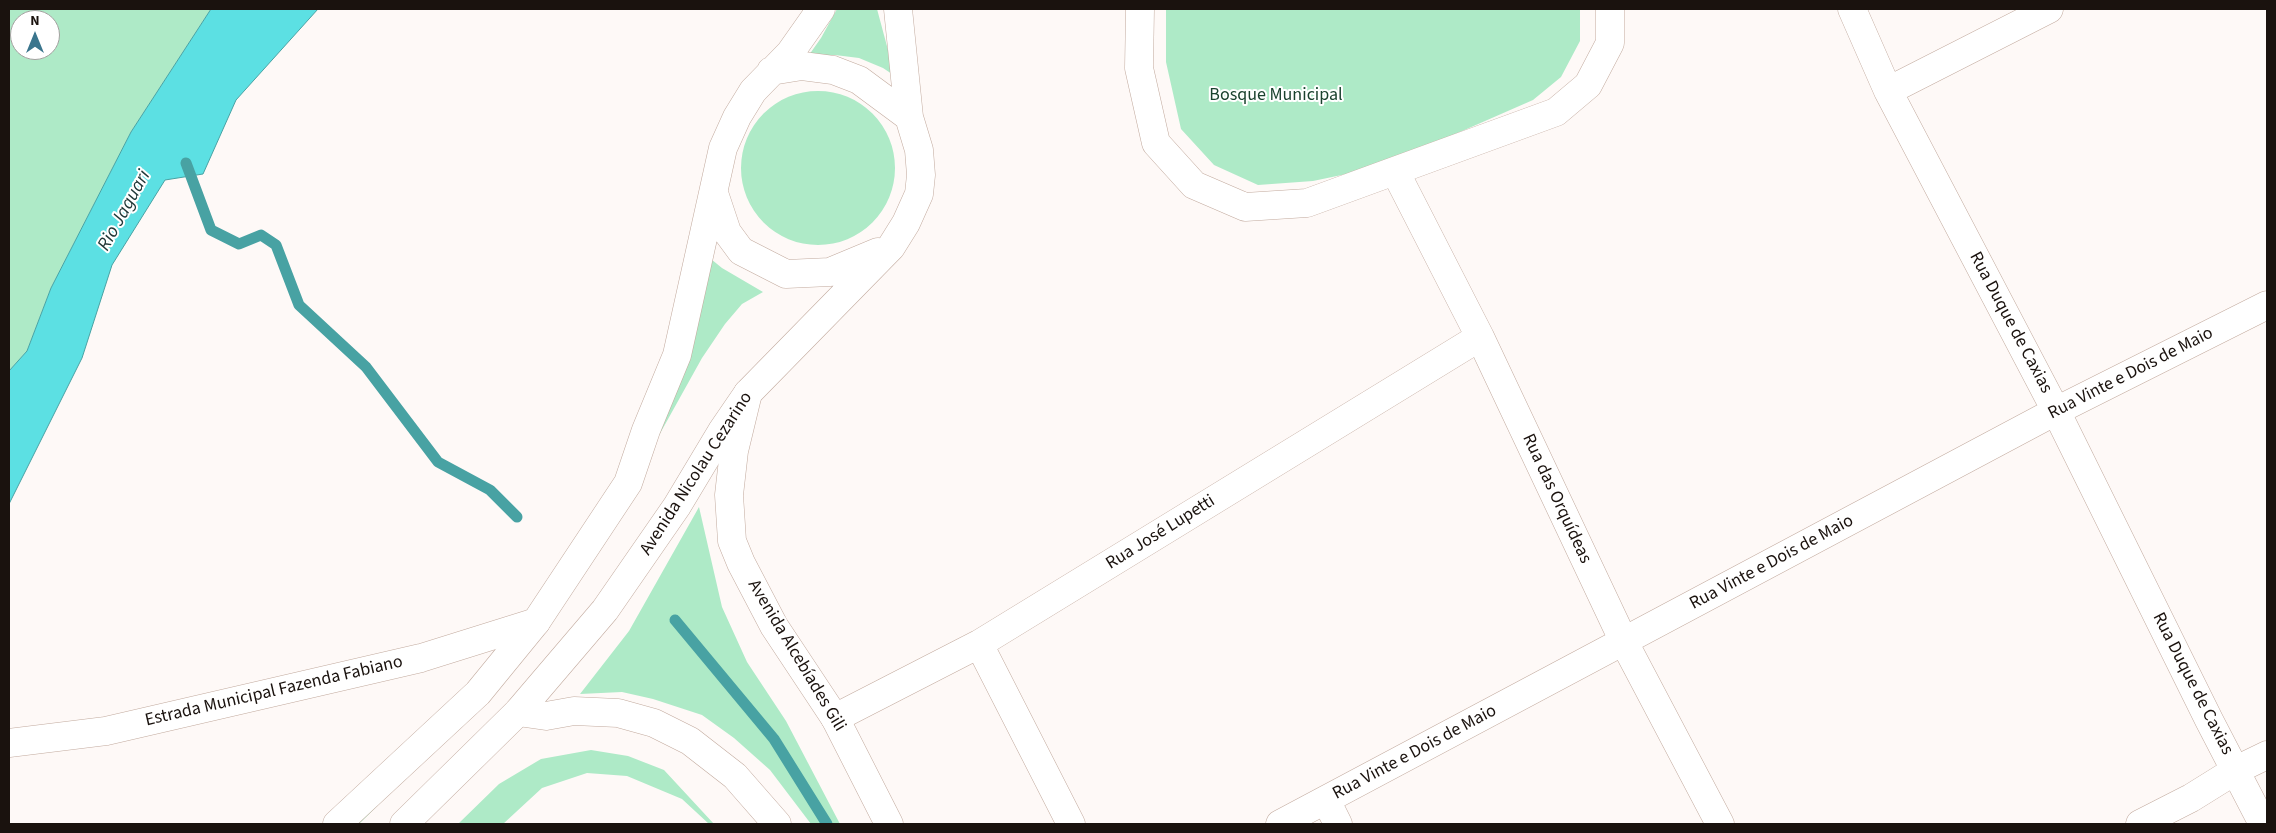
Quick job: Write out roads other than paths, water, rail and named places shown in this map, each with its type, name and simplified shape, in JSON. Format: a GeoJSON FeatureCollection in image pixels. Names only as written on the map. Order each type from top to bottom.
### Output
{"type":"FeatureCollection","features":[{"type":"Feature","properties":{"kind":"street"},"geometry":{"type":"LineString","coordinates":[[337,824],[478,693],[536,622],[628,482],[646,430],[677,355],[723,148],[737,117],[753,91],[790,53],[822,9]]}},
{"type":"Feature","properties":{"kind":"street","name":"Avenida Nicolau Cezarino"},"geometry":{"type":"LineString","coordinates":[[404,824],[518,712],[627,580],[677,506],[726,423],[748,394],[891,247],[906,223],[919,194],[921,175],[919,150],[909,117],[898,9]]}},
{"type":"Feature","properties":{"kind":"street"},"geometry":{"type":"LineString","coordinates":[[1140,9],[1139,68],[1156,143],[1194,185],[1245,207],[1307,203],[1556,112],[1588,85],[1610,43],[1610,9]]}},
{"type":"Feature","properties":{"kind":"street","name":"Rua Duque de Caxias"},"geometry":{"type":"LineString","coordinates":[[1852,9],[1888,91],[2056,411],[2209,720],[2263,824]]}},
{"type":"Feature","properties":{"kind":"street"},"geometry":{"type":"LineString","coordinates":[[1888,91],[2048,9]]}},
{"type":"Feature","properties":{"kind":"street"},"geometry":{"type":"LineString","coordinates":[[771,71],[802,66],[833,70],[859,80],[909,117]]}},
{"type":"Feature","properties":{"kind":"street","name":"Rua das Orquídeas"},"geometry":{"type":"LineString","coordinates":[[1396,171],[1480,338],[1624,642],[1720,824]]}},
{"type":"Feature","properties":{"kind":"street"},"geometry":{"type":"LineString","coordinates":[[714,192],[727,232],[741,251],[786,274],[830,272],[891,247]]}},
{"type":"Feature","properties":{"kind":"street","name":"Rua Vinte e Dois de Maio"},"geometry":{"type":"LineString","coordinates":[[1280,824],[1332,812],[1624,642],[2056,411],[2267,305]]}},
{"type":"Feature","properties":{"kind":"street","name":"Rua José Lupetti"},"geometry":{"type":"LineString","coordinates":[[835,718],[979,644],[1480,338]]}},
{"type":"Feature","properties":{"kind":"street","name":"Avenida Alcebíades Gili"},"geometry":{"type":"LineString","coordinates":[[748,394],[734,451],[729,495],[732,541],[741,563],[774,626],[835,718],[889,824]]}},
{"type":"Feature","properties":{"kind":"street","name":"Estrada Municipal Fazenda Fabiano"},"geometry":{"type":"LineString","coordinates":[[9,743],[125,727],[421,658],[536,622]]}},
{"type":"Feature","properties":{"kind":"street"},"geometry":{"type":"LineString","coordinates":[[979,644],[1071,824]]}},
{"type":"Feature","properties":{"kind":"street"},"geometry":{"type":"LineString","coordinates":[[518,712],[546,716],[574,711],[618,713],[654,723],[690,741],[735,776],[776,824]]}},
{"type":"Feature","properties":{"kind":"street"},"geometry":{"type":"LineString","coordinates":[[2140,824],[2191,798],[2236,770],[2267,755]]}},
{"type":"Feature","properties":{"kind":"water","name":"Rio Jaguari"},"geometry":{"type":"Polygon","coordinates":[[[211,9],[318,9],[236,100],[203,174],[165,180],[112,265],[82,358],[9,504],[9,371],[27,351],[51,288],[131,132],[211,9]]]}},
{"type":"Feature","properties":{"kind":"waterway"},"geometry":{"type":"LineString","coordinates":[[186,163],[211,230],[239,244],[261,235],[276,245],[299,305],[366,367],[438,462],[490,490],[517,517]]}},
{"type":"Feature","properties":{"kind":"waterway"},"geometry":{"type":"LineString","coordinates":[[675,620],[774,739],[827,824]]}},
{"type":"Feature","properties":{"kind":"park label","name":"Bosque Municipal"},"geometry":{"type":"Point","coordinates":[1276,96]}}]}
